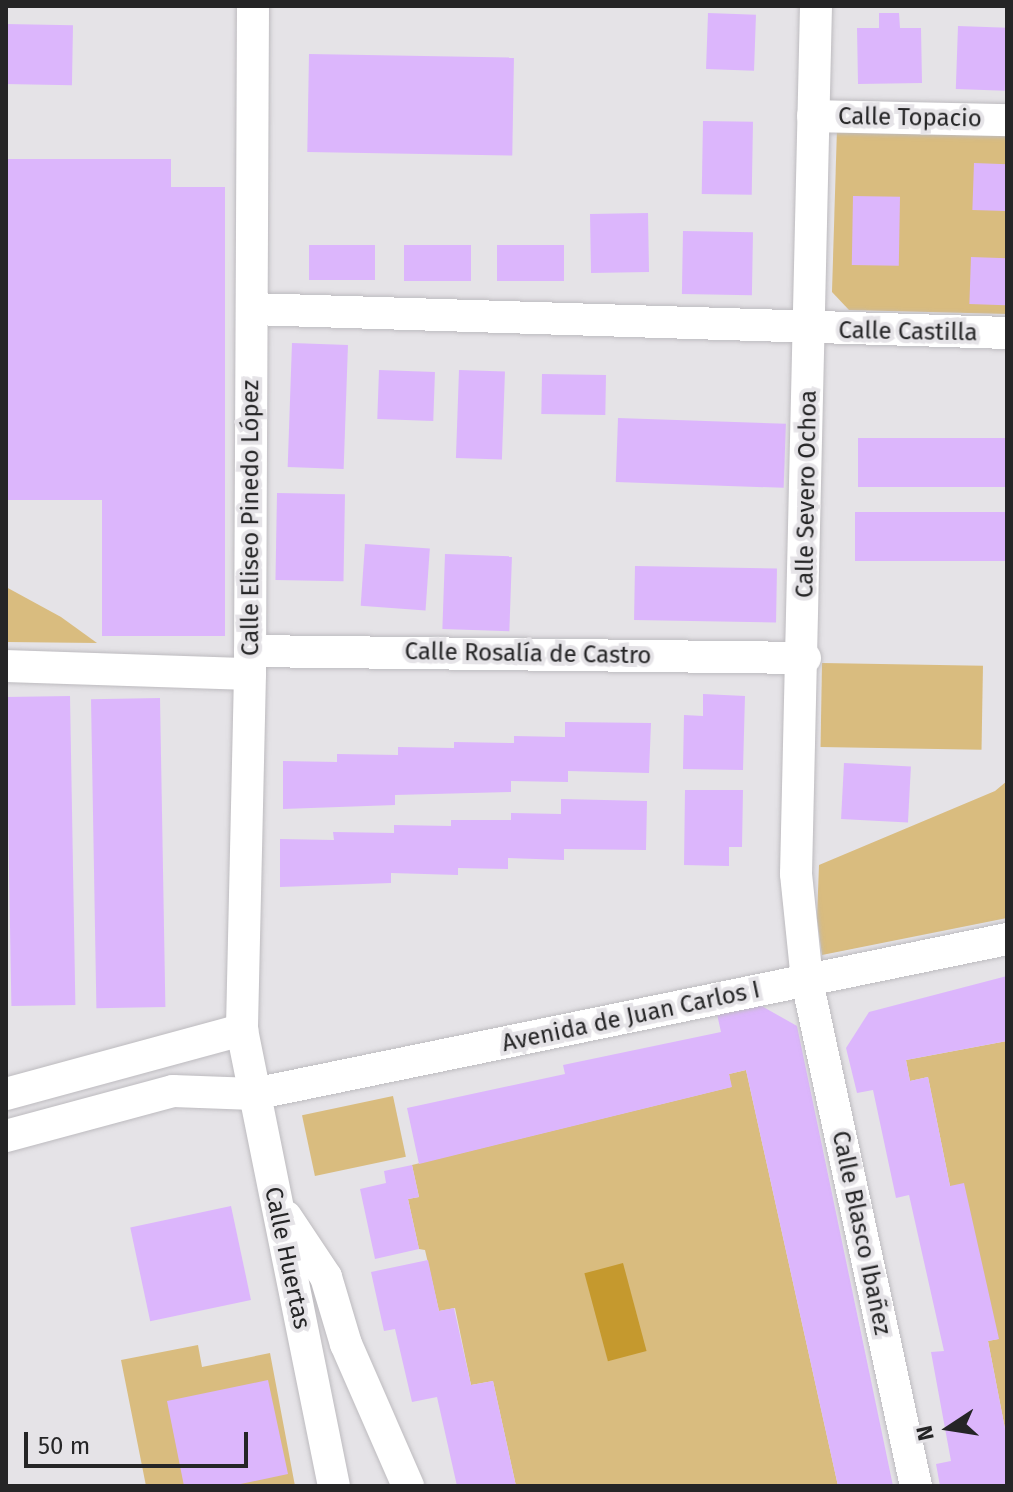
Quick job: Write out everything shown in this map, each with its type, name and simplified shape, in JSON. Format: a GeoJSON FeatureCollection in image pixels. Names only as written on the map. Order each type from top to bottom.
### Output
{"type":"FeatureCollection","features":[{"type":"Feature","properties":{"kind":"street","name":"Calle Eliseo Pinedo López"},"geometry":{"type":"LineString","coordinates":[[242,1030],[250,663],[253,6]]}},
{"type":"Feature","properties":{"kind":"street","name":"Calle Severo Ochoa"},"geometry":{"type":"LineString","coordinates":[[807,981],[796,874],[805,658],[808,330],[816,6]]}},
{"type":"Feature","properties":{"kind":"street","name":"Calle Topacio"},"geometry":{"type":"LineString","coordinates":[[813,116],[1007,120]]}},
{"type":"Feature","properties":{"kind":"street","name":"Calle Castilla"},"geometry":{"type":"LineString","coordinates":[[252,309],[808,330],[1007,333]]}},
{"type":"Feature","properties":{"kind":"street","name":"Calle Rosalía de Castro"},"geometry":{"type":"LineString","coordinates":[[6,666],[805,658]]}},
{"type":"Feature","properties":{"kind":"street","name":"Avenida de Juan Carlos I"},"geometry":{"type":"LineString","coordinates":[[6,1136],[173,1091],[254,1094],[1007,939]]}},
{"type":"Feature","properties":{"kind":"street","name":"Calle Blasco Ibañez"},"geometry":{"type":"LineString","coordinates":[[807,981],[916,1486]]}},
{"type":"Feature","properties":{"kind":"street","name":"Calle Huertas"},"geometry":{"type":"LineString","coordinates":[[242,1030],[334,1486]]}},
{"type":"Feature","properties":{"kind":"street"},"geometry":{"type":"LineString","coordinates":[[6,1094],[242,1030]]}},
{"type":"Feature","properties":{"kind":"street"},"geometry":{"type":"LineString","coordinates":[[276,1203],[326,1277],[346,1344],[408,1486]]}},
{"type":"Feature","properties":{"kind":"shaded area"},"geometry":{"type":"Polygon","coordinates":[[[837,128],[1007,132],[1007,314],[849,310],[832,292],[837,128]]]}},
{"type":"Feature","properties":{"kind":"shaded area"},"geometry":{"type":"Polygon","coordinates":[[[6,587],[61,617],[97,643],[6,642],[6,587]]]}},
{"type":"Feature","properties":{"kind":"shaded area"},"geometry":{"type":"Polygon","coordinates":[[[822,663],[983,666],[982,750],[821,747],[822,663]]]}},
{"type":"Feature","properties":{"kind":"shaded area"},"geometry":{"type":"Polygon","coordinates":[[[1007,781],[1007,918],[822,955],[817,918],[819,865],[995,791],[1007,781]]]}},
{"type":"Feature","properties":{"kind":"shaded area"},"geometry":{"type":"Polygon","coordinates":[[[1007,1041],[1007,1439],[988,1341],[998,1339],[950,1186],[928,1077],[910,1081],[906,1060],[1007,1041]]]}},
{"type":"Feature","properties":{"kind":"shaded area"},"geometry":{"type":"Polygon","coordinates":[[[746,1070],[838,1486],[516,1486],[493,1381],[471,1385],[455,1308],[439,1311],[425,1250],[419,1249],[408,1199],[419,1197],[412,1165],[731,1087],[729,1074],[746,1070]]]}},
{"type":"Feature","properties":{"kind":"shaded area"},"geometry":{"type":"Polygon","coordinates":[[[393,1096],[406,1157],[315,1176],[302,1115],[393,1096]]]}},
{"type":"Feature","properties":{"kind":"shaded area"},"geometry":{"type":"Polygon","coordinates":[[[623,1263],[647,1351],[608,1361],[584,1273],[623,1263]]]}},
{"type":"Feature","properties":{"kind":"shaded area"},"geometry":{"type":"Polygon","coordinates":[[[198,1345],[202,1367],[270,1353],[295,1486],[146,1486],[121,1360],[198,1345]]]}},
{"type":"Feature","properties":{"kind":"building"},"geometry":{"type":"Polygon","coordinates":[[[708,13],[756,15],[754,71],[706,69],[708,13]]]}},
{"type":"Feature","properties":{"kind":"building"},"geometry":{"type":"Polygon","coordinates":[[[879,13],[899,13],[900,28],[921,28],[922,83],[858,84],[857,28],[879,28],[879,13]]]}},
{"type":"Feature","properties":{"kind":"building"},"geometry":{"type":"Polygon","coordinates":[[[6,24],[73,25],[72,85],[6,84],[6,24]]]}},
{"type":"Feature","properties":{"kind":"building"},"geometry":{"type":"Polygon","coordinates":[[[958,26],[1007,28],[1005,91],[956,89],[958,26]]]}},
{"type":"Feature","properties":{"kind":"building"},"geometry":{"type":"Polygon","coordinates":[[[309,54],[514,58],[512,156],[307,152],[309,54]]]}},
{"type":"Feature","properties":{"kind":"building"},"geometry":{"type":"Polygon","coordinates":[[[703,121],[753,122],[752,195],[702,194],[703,121]]]}},
{"type":"Feature","properties":{"kind":"building"},"geometry":{"type":"Polygon","coordinates":[[[6,159],[171,159],[171,187],[225,187],[225,636],[102,636],[102,500],[6,500],[6,159]]]}},
{"type":"Feature","properties":{"kind":"building"},"geometry":{"type":"Polygon","coordinates":[[[974,163],[1007,164],[1005,211],[972,210],[974,163]]]}},
{"type":"Feature","properties":{"kind":"building"},"geometry":{"type":"Polygon","coordinates":[[[853,196],[900,197],[899,266],[852,265],[853,196]]]}},
{"type":"Feature","properties":{"kind":"building"},"geometry":{"type":"Polygon","coordinates":[[[648,213],[649,272],[591,273],[590,214],[648,213]]]}},
{"type":"Feature","properties":{"kind":"building"},"geometry":{"type":"Polygon","coordinates":[[[683,231],[753,232],[752,295],[682,294],[683,231]]]}},
{"type":"Feature","properties":{"kind":"building"},"geometry":{"type":"Polygon","coordinates":[[[309,245],[375,245],[375,280],[309,280],[309,245]]]}},
{"type":"Feature","properties":{"kind":"building"},"geometry":{"type":"Polygon","coordinates":[[[404,245],[471,245],[471,281],[404,281],[404,245]]]}},
{"type":"Feature","properties":{"kind":"building"},"geometry":{"type":"Polygon","coordinates":[[[497,245],[564,245],[564,281],[497,281],[497,245]]]}},
{"type":"Feature","properties":{"kind":"building"},"geometry":{"type":"Polygon","coordinates":[[[971,257],[1007,258],[1005,305],[969,304],[971,257]]]}},
{"type":"Feature","properties":{"kind":"building"},"geometry":{"type":"Polygon","coordinates":[[[292,343],[348,345],[344,469],[288,467],[292,343]]]}},
{"type":"Feature","properties":{"kind":"building"},"geometry":{"type":"Polygon","coordinates":[[[379,370],[435,372],[433,421],[377,419],[379,370]]]}},
{"type":"Feature","properties":{"kind":"building"},"geometry":{"type":"Polygon","coordinates":[[[459,370],[505,372],[502,460],[456,458],[459,370]]]}},
{"type":"Feature","properties":{"kind":"building"},"geometry":{"type":"Polygon","coordinates":[[[542,374],[606,375],[605,415],[541,414],[542,374]]]}},
{"type":"Feature","properties":{"kind":"building"},"geometry":{"type":"Polygon","coordinates":[[[618,418],[786,424],[784,488],[616,482],[618,418]]]}},
{"type":"Feature","properties":{"kind":"building"},"geometry":{"type":"Polygon","coordinates":[[[858,438],[1007,438],[1007,487],[858,487],[858,438]]]}},
{"type":"Feature","properties":{"kind":"building"},"geometry":{"type":"Polygon","coordinates":[[[277,493],[345,494],[343,581],[275,580],[277,493]]]}},
{"type":"Feature","properties":{"kind":"building"},"geometry":{"type":"Polygon","coordinates":[[[855,512],[1007,512],[1007,561],[855,561],[855,512]]]}},
{"type":"Feature","properties":{"kind":"building"},"geometry":{"type":"Polygon","coordinates":[[[365,544],[430,549],[426,610],[361,606],[365,544]]]}},
{"type":"Feature","properties":{"kind":"building"},"geometry":{"type":"Polygon","coordinates":[[[445,554],[512,556],[509,631],[442,629],[445,554]]]}},
{"type":"Feature","properties":{"kind":"building"},"geometry":{"type":"Polygon","coordinates":[[[635,566],[777,568],[776,622],[634,620],[635,566]]]}},
{"type":"Feature","properties":{"kind":"building"},"geometry":{"type":"Polygon","coordinates":[[[703,694],[745,696],[743,770],[683,769],[684,715],[703,716],[703,694]]]}},
{"type":"Feature","properties":{"kind":"building"},"geometry":{"type":"Polygon","coordinates":[[[70,696],[75,1005],[11,1006],[6,697],[70,696]]]}},
{"type":"Feature","properties":{"kind":"building"},"geometry":{"type":"Polygon","coordinates":[[[160,698],[165,1007],[96,1008],[91,699],[160,698]]]}},
{"type":"Feature","properties":{"kind":"building"},"geometry":{"type":"Polygon","coordinates":[[[565,722],[651,723],[649,773],[568,771],[568,782],[511,781],[511,792],[395,795],[395,805],[283,809],[283,761],[337,762],[337,754],[398,755],[398,747],[454,748],[454,742],[514,743],[514,736],[565,737],[565,722]]]}},
{"type":"Feature","properties":{"kind":"building"},"geometry":{"type":"Polygon","coordinates":[[[844,763],[911,767],[908,822],[841,819],[844,763]]]}},
{"type":"Feature","properties":{"kind":"building"},"geometry":{"type":"Polygon","coordinates":[[[685,790],[743,790],[742,847],[729,847],[729,866],[684,865],[685,790]]]}},
{"type":"Feature","properties":{"kind":"building"},"geometry":{"type":"Polygon","coordinates":[[[561,799],[647,801],[646,850],[564,849],[564,860],[508,858],[508,869],[458,868],[458,875],[391,873],[391,883],[280,887],[280,839],[334,840],[333,832],[394,833],[394,825],[451,826],[451,820],[511,820],[511,813],[561,814],[561,799]]]}},
{"type":"Feature","properties":{"kind":"building"},"geometry":{"type":"Polygon","coordinates":[[[1007,976],[1007,1041],[906,1060],[910,1081],[928,1077],[950,1186],[964,1183],[999,1339],[988,1341],[1007,1439],[1007,1486],[940,1486],[936,1464],[951,1461],[931,1352],[944,1351],[909,1195],[896,1198],[873,1090],[857,1093],[846,1048],[869,1012],[1007,976]]]}},
{"type":"Feature","properties":{"kind":"building"},"geometry":{"type":"Polygon","coordinates":[[[760,1005],[797,1026],[893,1486],[838,1486],[746,1070],[729,1074],[732,1087],[419,1164],[407,1108],[565,1074],[563,1065],[721,1032],[717,1014],[760,1005]]]}},
{"type":"Feature","properties":{"kind":"building"},"geometry":{"type":"Polygon","coordinates":[[[412,1165],[419,1197],[408,1199],[419,1249],[375,1259],[360,1189],[386,1183],[384,1171],[412,1165]]]}},
{"type":"Feature","properties":{"kind":"building"},"geometry":{"type":"Polygon","coordinates":[[[231,1206],[251,1300],[150,1321],[130,1227],[231,1206]]]}},
{"type":"Feature","properties":{"kind":"building"},"geometry":{"type":"Polygon","coordinates":[[[428,1260],[439,1311],[454,1308],[471,1385],[493,1381],[516,1486],[457,1486],[437,1397],[412,1402],[395,1329],[384,1331],[371,1272],[428,1260]]]}},
{"type":"Feature","properties":{"kind":"building"},"geometry":{"type":"Polygon","coordinates":[[[268,1380],[288,1474],[231,1486],[184,1486],[167,1401],[268,1380]]]}}]}
